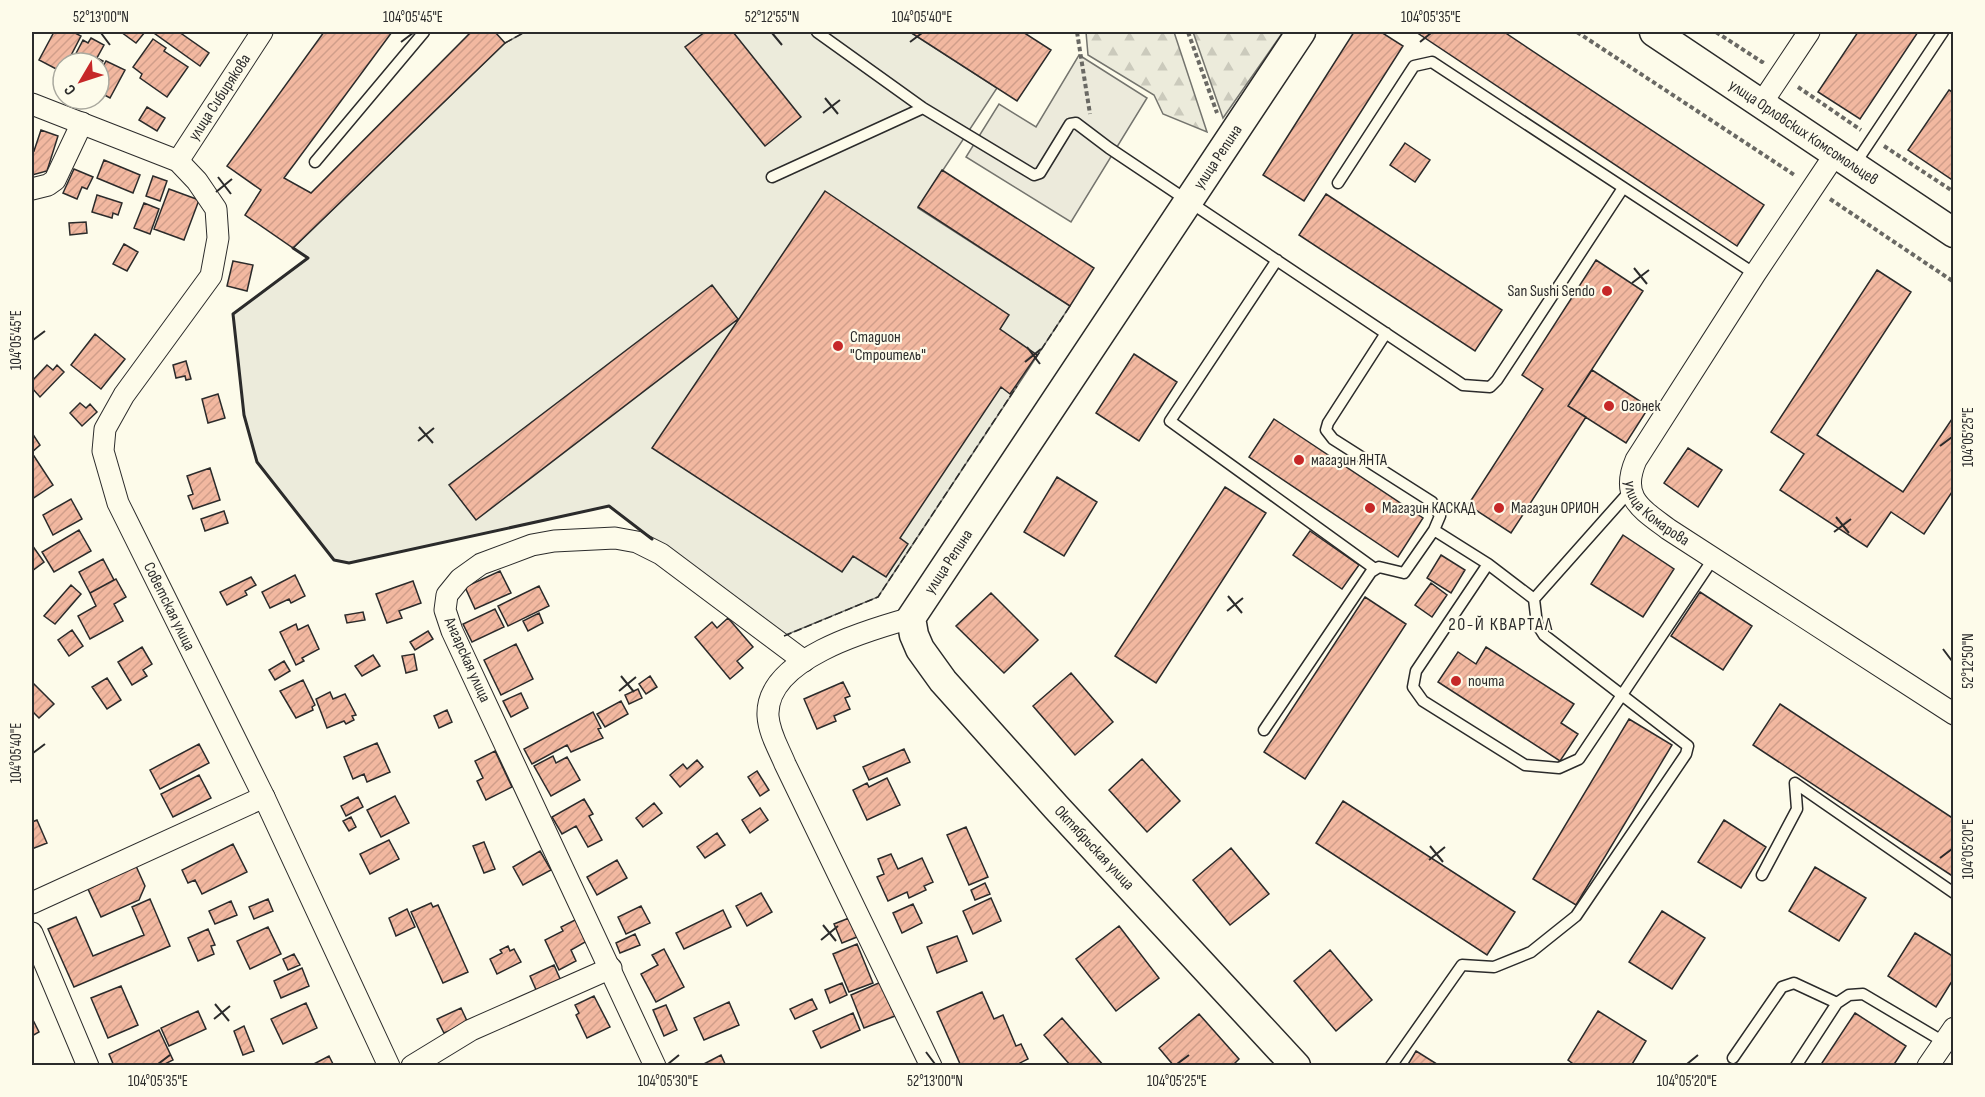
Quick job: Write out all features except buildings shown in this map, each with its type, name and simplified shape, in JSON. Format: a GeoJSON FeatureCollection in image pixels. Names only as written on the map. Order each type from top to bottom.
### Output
{"type":"FeatureCollection","features":[{"type":"Feature","properties":{"kind":"street","name":"улица Сибирякова"},"geometry":{"type":"LineString","coordinates":[[178,160],[262,32]]}},
{"type":"Feature","properties":{"kind":"street","name":"улица Репина"},"geometry":{"type":"LineString","coordinates":[[911,618],[1301,32]]}},
{"type":"Feature","properties":{"kind":"street","name":"улица Орловских Комсомольцев"},"geometry":{"type":"LineString","coordinates":[[1654,32],[1953,233]]}},
{"type":"Feature","properties":{"kind":"street"},"geometry":{"type":"LineString","coordinates":[[1761,104],[1809,32]]}},
{"type":"Feature","properties":{"kind":"street"},"geometry":{"type":"LineString","coordinates":[[32,104],[178,160]]}},
{"type":"Feature","properties":{"kind":"street"},"geometry":{"type":"LineString","coordinates":[[32,189],[48,185],[55,180],[82,123]]}},
{"type":"Feature","properties":{"kind":"street","name":"улица Комарова"},"geometry":{"type":"LineString","coordinates":[[1845,159],[1813,187],[1755,274],[1636,460],[1629,477],[1630,491],[1649,515],[1953,714]]}},
{"type":"Feature","properties":{"kind":"street","name":"Советская улица"},"geometry":{"type":"LineString","coordinates":[[178,160],[197,181],[216,210],[218,238],[211,276],[115,409],[105,429],[103,451],[117,503],[264,797],[389,1065]]}},
{"type":"Feature","properties":{"kind":"street","name":"Ангарская улица"},"geometry":{"type":"LineString","coordinates":[[656,1065],[452,631],[445,610],[451,587],[481,564],[532,545],[572,538],[628,540],[661,554],[804,661]]}},
{"type":"Feature","properties":{"kind":"street"},"geometry":{"type":"LineString","coordinates":[[911,618],[864,631],[804,661],[791,670],[770,697],[768,717],[770,729],[931,1065]]}},
{"type":"Feature","properties":{"kind":"street","name":"Октябрьская улица"},"geometry":{"type":"LineString","coordinates":[[911,618],[920,650],[943,681],[1056,807],[1296,1065]]}},
{"type":"Feature","properties":{"kind":"street"},"geometry":{"type":"LineString","coordinates":[[32,903],[264,797]]}},
{"type":"Feature","properties":{"kind":"street"},"geometry":{"type":"LineString","coordinates":[[32,933],[88,1065]]}},
{"type":"Feature","properties":{"kind":"street"},"geometry":{"type":"LineString","coordinates":[[412,1065],[471,1030],[611,968]]}},
{"type":"Feature","properties":{"kind":"street"},"geometry":{"type":"LineString","coordinates":[[1928,1065],[1949,1035]]}},
{"type":"Feature","properties":{"kind":"lane"},"geometry":{"type":"LineString","coordinates":[[315,162],[424,32]]}},
{"type":"Feature","properties":{"kind":"lane"},"geometry":{"type":"LineString","coordinates":[[817,32],[923,108],[1034,175],[1040,173],[1070,124],[1076,123],[1463,385],[1490,387],[1623,188]]}},
{"type":"Feature","properties":{"kind":"lane"},"geometry":{"type":"LineString","coordinates":[[1845,159],[1943,32]]}},
{"type":"Feature","properties":{"kind":"lane"},"geometry":{"type":"LineString","coordinates":[[1338,183],[1414,66],[1423,62],[1432,62],[1755,274]]}},
{"type":"Feature","properties":{"kind":"lane"},"geometry":{"type":"LineString","coordinates":[[772,177],[923,108]]}},
{"type":"Feature","properties":{"kind":"lane"},"geometry":{"type":"LineString","coordinates":[[1277,260],[1170,421],[1375,569]]}},
{"type":"Feature","properties":{"kind":"lane"},"geometry":{"type":"LineString","coordinates":[[1264,730],[1375,569],[1379,567],[1404,573],[1434,530],[1440,516],[1432,502],[1333,439],[1326,430],[1328,423],[1386,333]]}},
{"type":"Feature","properties":{"kind":"lane"},"geometry":{"type":"LineString","coordinates":[[1534,598],[1630,491]]}},
{"type":"Feature","properties":{"kind":"lane"},"geometry":{"type":"LineString","coordinates":[[1391,1065],[1462,964],[1494,967],[1532,952],[1576,916],[1686,754],[1688,746],[1622,698],[1544,636],[1537,624],[1534,598],[1488,564],[1434,530]]}},
{"type":"Feature","properties":{"kind":"lane"},"geometry":{"type":"LineString","coordinates":[[1488,564],[1416,671],[1413,687],[1423,701],[1525,765],[1559,768],[1579,759],[1713,559]]}},
{"type":"Feature","properties":{"kind":"lane"},"geometry":{"type":"LineString","coordinates":[[1762,875],[1797,808],[1795,783],[1953,893]]}},
{"type":"Feature","properties":{"kind":"lane"},"geometry":{"type":"LineString","coordinates":[[1733,1058],[1782,987],[1794,984],[1837,1003]]}},
{"type":"Feature","properties":{"kind":"lane"},"geometry":{"type":"LineString","coordinates":[[1796,1065],[1837,1003],[1849,995],[1863,994],[1949,1035]]}},
{"type":"Feature","properties":{"kind":"path"},"geometry":{"type":"LineString","coordinates":[[1077,32],[1095,137]]}},
{"type":"Feature","properties":{"kind":"path"},"geometry":{"type":"LineString","coordinates":[[1188,32],[1228,142]]}},
{"type":"Feature","properties":{"kind":"path"},"geometry":{"type":"LineString","coordinates":[[1577,32],[1953,282]]}},
{"type":"Feature","properties":{"kind":"path"},"geometry":{"type":"LineString","coordinates":[[1716,32],[1762,62]]}},
{"type":"Feature","properties":{"kind":"green space","name":"Стадион \"Строитель\""},"geometry":{"type":"Polygon","coordinates":[[[525,32],[910,32],[997,88],[918,208],[1070,306],[878,597],[781,637],[609,506],[349,563],[334,560],[257,462],[244,415],[233,314],[308,258],[293,248],[505,43],[525,32]]]}},
{"type":"Feature","properties":{"kind":"green space"},"geometry":{"type":"Polygon","coordinates":[[[1086,32],[1174,32],[1207,132],[1163,114],[1154,95],[1088,55],[1086,32]]]}},
{"type":"Feature","properties":{"kind":"green space"},"geometry":{"type":"Polygon","coordinates":[[[1193,32],[1283,32],[1223,118],[1193,32]]]}},
{"type":"Feature","properties":{"kind":"shaded area"},"geometry":{"type":"Polygon","coordinates":[[[1079,55],[1147,98],[1071,222],[966,157],[999,104],[1036,127],[1079,55]]]}},
{"type":"Feature","properties":{"kind":"fence"},"geometry":{"type":"LineString","coordinates":[[505,43],[525,32]]}},
{"type":"Feature","properties":{"kind":"fence"},"geometry":{"type":"LineString","coordinates":[[1035,359],[1070,306]]}},
{"type":"Feature","properties":{"kind":"fence"},"geometry":{"type":"LineString","coordinates":[[784,636],[878,597],[1017,386]]}},
{"type":"Feature","properties":{"kind":"wall"},"geometry":{"type":"LineString","coordinates":[[293,248],[308,258],[233,314],[244,415],[257,462],[334,560],[349,563],[609,506],[652,539]]}},
{"type":"Feature","properties":{"kind":"place","name":"San Sushi Sendo"},"geometry":{"type":"Point","coordinates":[1607,291]}},
{"type":"Feature","properties":{"kind":"place","name":"Стадион \"Строитель\""},"geometry":{"type":"Point","coordinates":[838,346]}},
{"type":"Feature","properties":{"kind":"place","name":"Огонек"},"geometry":{"type":"Point","coordinates":[1609,406]}},
{"type":"Feature","properties":{"kind":"place","name":"магазин ЯНТА"},"geometry":{"type":"Point","coordinates":[1299,460]}},
{"type":"Feature","properties":{"kind":"place","name":"Магазин КАСКАД"},"geometry":{"type":"Point","coordinates":[1370,508]}},
{"type":"Feature","properties":{"kind":"place","name":"Магазин ОРИОН"},"geometry":{"type":"Point","coordinates":[1499,508]}},
{"type":"Feature","properties":{"kind":"place","name":"почта"},"geometry":{"type":"Point","coordinates":[1456,681]}},
{"type":"Feature","properties":{"kind":"district","name":"20-Й КВАРТАЛ"},"geometry":{"type":"Point","coordinates":[1501,624]}}]}
